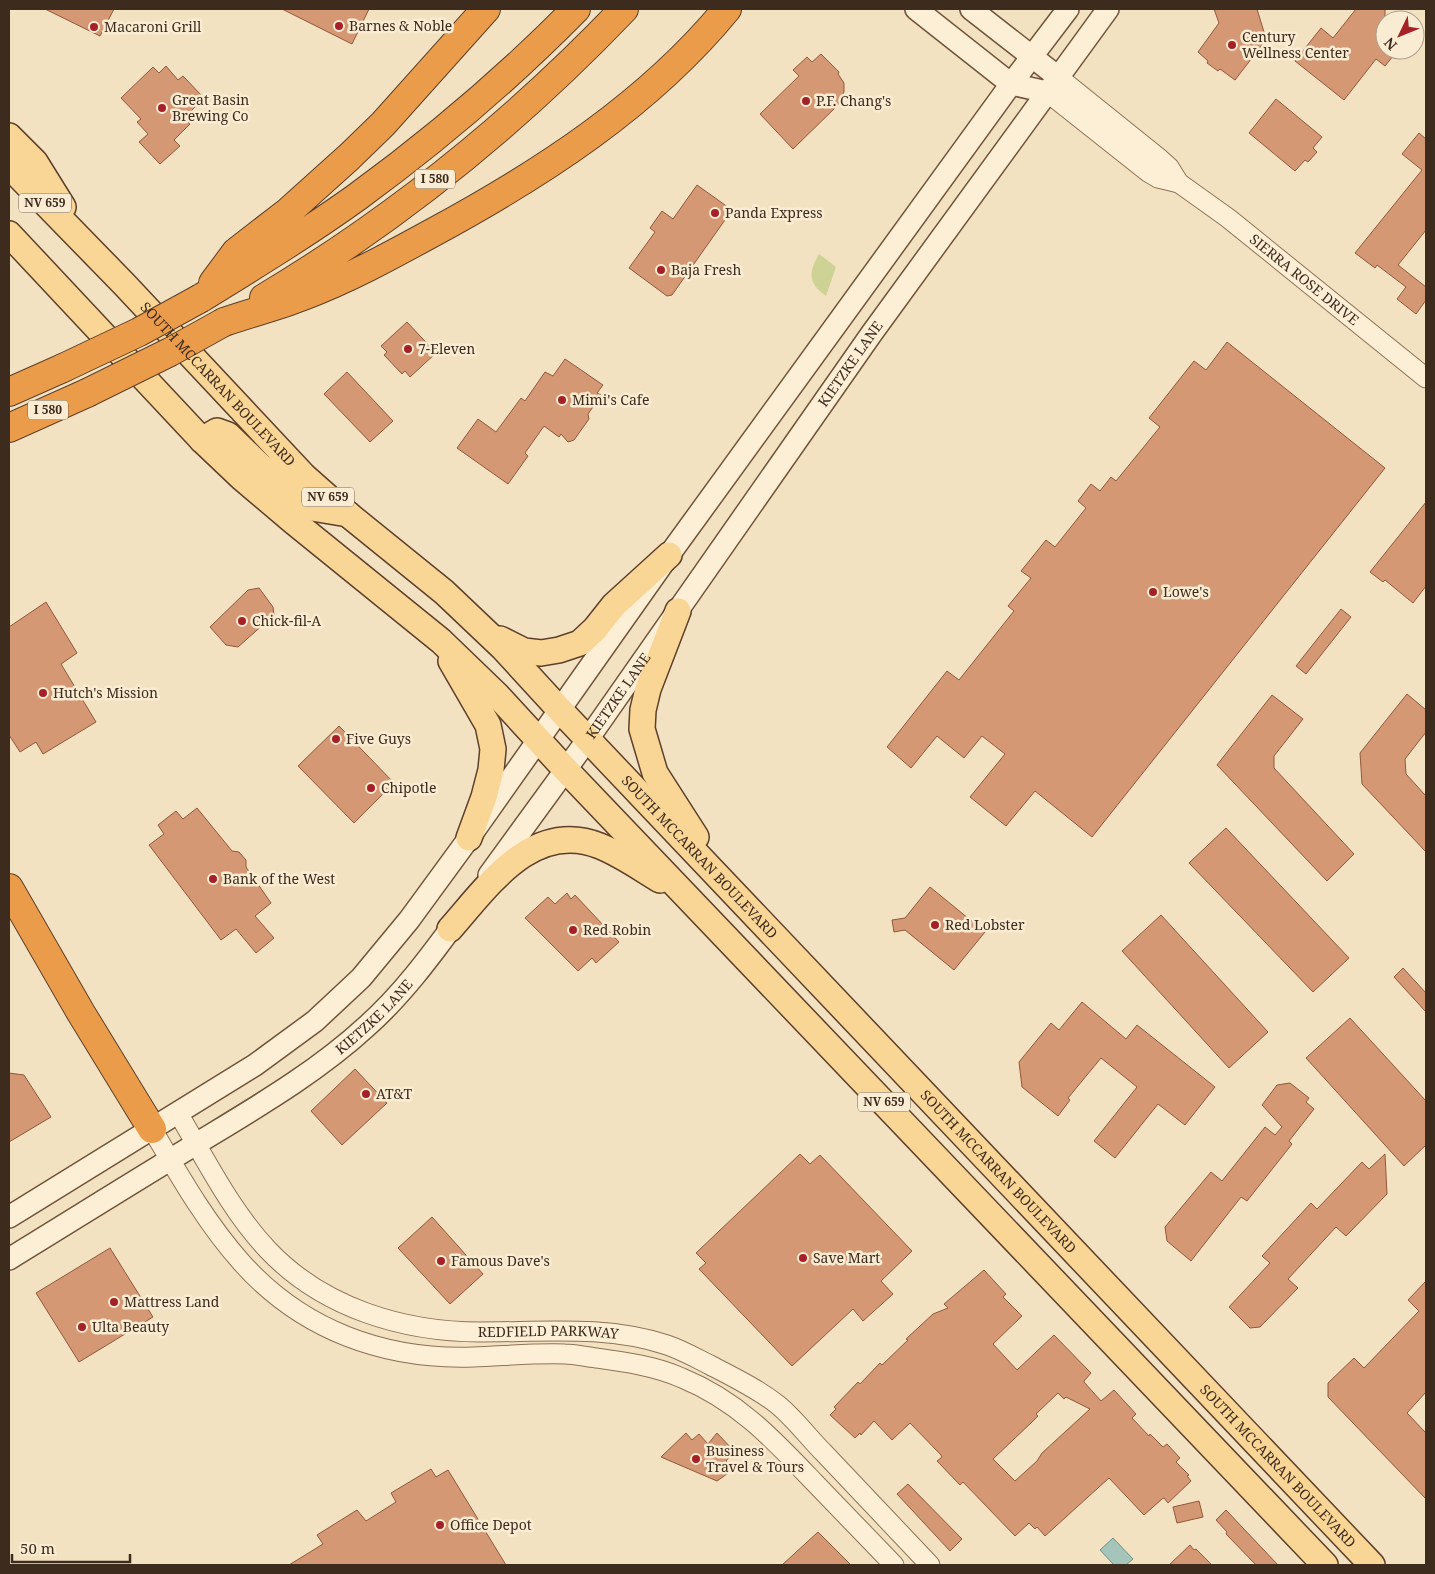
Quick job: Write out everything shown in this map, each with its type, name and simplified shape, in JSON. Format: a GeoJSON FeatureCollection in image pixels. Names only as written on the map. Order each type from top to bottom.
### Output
{"type":"FeatureCollection","features":[{"type":"Feature","properties":{"kind":"highway"},"geometry":{"type":"LineString","coordinates":[[200,298],[236,252],[296,205],[383,124],[486,9]]}},
{"type":"Feature","properties":{"kind":"highway","name":"I 580"},"geometry":{"type":"LineString","coordinates":[[9,392],[139,332],[200,298],[308,230],[356,197],[452,123],[507,75],[576,9]]}},
{"type":"Feature","properties":{"kind":"highway","name":"I 580"},"geometry":{"type":"LineString","coordinates":[[9,428],[87,393],[170,352],[224,322],[304,273],[367,230],[434,180],[500,126],[548,83],[624,9]]}},
{"type":"Feature","properties":{"kind":"highway"},"geometry":{"type":"LineString","coordinates":[[224,322],[302,296],[363,270],[507,192],[574,148],[617,115],[684,58],[728,9]]}},
{"type":"Feature","properties":{"kind":"highway"},"geometry":{"type":"LineString","coordinates":[[9,888],[81,1013],[152,1129]]}},
{"type":"Feature","properties":{"kind":"main road"},"geometry":{"type":"LineString","coordinates":[[916,9],[1011,84],[1052,85]]}},
{"type":"Feature","properties":{"kind":"main road"},"geometry":{"type":"LineString","coordinates":[[971,9],[1032,56],[1052,85]]}},
{"type":"Feature","properties":{"kind":"main road"},"geometry":{"type":"LineString","coordinates":[[9,1217],[255,1065],[315,1021],[361,978],[386,949],[469,838],[669,555],[1011,84],[1068,9]]}},
{"type":"Feature","properties":{"kind":"main road","name":"KIETZKE LANE"},"geometry":{"type":"LineString","coordinates":[[9,1259],[290,1086],[369,1025],[404,986],[450,929],[566,770],[872,333],[1108,9]]}},
{"type":"Feature","properties":{"kind":"main road"},"geometry":{"type":"LineString","coordinates":[[9,136],[35,162],[60,201],[81,240]]}},
{"type":"Feature","properties":{"kind":"main road","name":"SOUTH MCCARRAN BOULEVARD"},"geometry":{"type":"LineString","coordinates":[[9,166],[304,476],[418,570],[488,633],[1372,1565]]}},
{"type":"Feature","properties":{"kind":"main road","name":"NV 659"},"geometry":{"type":"LineString","coordinates":[[9,234],[202,440],[242,478],[441,641],[497,695],[566,770],[1325,1565]]}},
{"type":"Feature","properties":{"kind":"main road"},"geometry":{"type":"LineString","coordinates":[[9,248],[60,289]]}},
{"type":"Feature","properties":{"kind":"main road"},"geometry":{"type":"LineString","coordinates":[[202,440],[217,431],[228,436],[259,465],[312,508],[348,514]]}},
{"type":"Feature","properties":{"kind":"main road"},"geometry":{"type":"LineString","coordinates":[[488,633],[524,651],[541,653],[560,650],[580,643],[595,629],[614,605],[669,555]]}},
{"type":"Feature","properties":{"kind":"main road"},"geometry":{"type":"LineString","coordinates":[[678,611],[648,689],[643,710],[642,729],[655,773],[700,842],[750,909]]}},
{"type":"Feature","properties":{"kind":"main road"},"geometry":{"type":"LineString","coordinates":[[441,641],[488,725],[493,749],[491,770],[484,797],[469,838]]}},
{"type":"Feature","properties":{"kind":"main road"},"geometry":{"type":"LineString","coordinates":[[450,929],[495,878],[522,855],[537,846],[552,841],[583,841],[599,846],[619,855],[688,896]]}},
{"type":"Feature","properties":{"kind":"main road"},"geometry":{"type":"LineString","coordinates":[[860,1077],[869,1068],[881,1072],[1004,1200],[1060,1238]]}},
{"type":"Feature","properties":{"kind":"main road"},"geometry":{"type":"LineString","coordinates":[[1062,1290],[1082,1296],[1142,1350],[1200,1410],[1206,1413],[1224,1410]]}},
{"type":"Feature","properties":{"kind":"street","name":"SIERRA ROSE DRIVE"},"geometry":{"type":"LineString","coordinates":[[1052,85],[1148,172],[1158,178],[1180,183],[1228,218],[1426,378]]}},
{"type":"Feature","properties":{"kind":"street","name":"REDFIELD PARKWAY"},"geometry":{"type":"LineString","coordinates":[[178,1113],[238,1212],[268,1250],[317,1289],[361,1312],[388,1321],[416,1327],[480,1332],[590,1331],[639,1338],[668,1346],[745,1384],[779,1406],[930,1565]]}},
{"type":"Feature","properties":{"kind":"street","name":"REDFIELD PARKWAY"},"geometry":{"type":"LineString","coordinates":[[152,1129],[204,1212],[243,1264],[284,1302],[308,1318],[340,1334],[373,1346],[411,1354],[446,1358],[566,1354],[631,1363],[679,1376],[708,1390],[740,1410],[768,1434],[894,1565]]}},
{"type":"Feature","properties":{"kind":"green space"},"geometry":{"type":"Polygon","coordinates":[[[819,254],[836,267],[826,296],[816,287],[812,277],[813,267],[819,254]]]}},
{"type":"Feature","properties":{"kind":"water"},"geometry":{"type":"Polygon","coordinates":[[[1113,1538],[1133,1559],[1126,1565],[1114,1565],[1100,1550],[1113,1538]]]}},
{"type":"Feature","properties":{"kind":"building","name":"Macaroni Grill"},"geometry":{"type":"Polygon","coordinates":[[[45,9],[114,9],[100,36],[45,9]]]}},
{"type":"Feature","properties":{"kind":"building","name":"Barnes & Noble"},"geometry":{"type":"Polygon","coordinates":[[[282,9],[369,9],[352,44],[282,9]]]}},
{"type":"Feature","properties":{"kind":"building","name":"Century Wellness Center"},"geometry":{"type":"Polygon","coordinates":[[[1214,9],[1257,9],[1264,32],[1265,39],[1262,45],[1235,80],[1220,69],[1218,71],[1207,63],[1208,61],[1198,52],[1219,23],[1214,9]]]}},
{"type":"Feature","properties":{"kind":"building"},"geometry":{"type":"Polygon","coordinates":[[[1356,9],[1385,9],[1375,10],[1375,60],[1344,100],[1295,61],[1321,28],[1333,38],[1356,9]]]}},
{"type":"Feature","properties":{"kind":"building","name":"P.F. Chang's"},"geometry":{"type":"Polygon","coordinates":[[[821,54],[839,72],[838,74],[844,83],[844,92],[837,106],[793,149],[760,114],[799,76],[793,70],[807,57],[812,62],[821,54]]]}},
{"type":"Feature","properties":{"kind":"building"},"geometry":{"type":"Polygon","coordinates":[[[1377,60],[1390,60],[1385,66],[1377,60]]]}},
{"type":"Feature","properties":{"kind":"building","name":"Great Basin Brewing Co"},"geometry":{"type":"Polygon","coordinates":[[[166,66],[178,80],[183,76],[204,98],[184,118],[190,124],[174,140],[180,146],[160,164],[139,142],[148,134],[137,122],[141,119],[121,98],[153,67],[159,73],[166,66]]]}},
{"type":"Feature","properties":{"kind":"building"},"geometry":{"type":"Polygon","coordinates":[[[1276,99],[1322,137],[1313,148],[1317,152],[1308,162],[1305,160],[1295,171],[1249,133],[1276,99]]]}},
{"type":"Feature","properties":{"kind":"building"},"geometry":{"type":"Polygon","coordinates":[[[1419,133],[1426,139],[1426,230],[1398,265],[1426,287],[1426,300],[1416,314],[1397,299],[1406,287],[1377,265],[1375,268],[1355,253],[1422,170],[1402,154],[1419,133]]]}},
{"type":"Feature","properties":{"kind":"building"},"geometry":{"type":"Polygon","coordinates":[[[697,185],[732,210],[672,295],[667,296],[629,268],[655,232],[650,228],[662,211],[673,219],[697,185]]]}},
{"type":"Feature","properties":{"kind":"building","name":"7-Eleven"},"geometry":{"type":"Polygon","coordinates":[[[407,322],[436,353],[410,377],[405,371],[402,374],[384,355],[387,352],[381,346],[407,322]]]}},
{"type":"Feature","properties":{"kind":"building","name":"Lowe's"},"geometry":{"type":"Polygon","coordinates":[[[1227,342],[1385,468],[1092,837],[1035,791],[1006,826],[970,797],[1005,754],[982,736],[964,758],[937,736],[911,768],[887,747],[947,671],[959,680],[1014,611],[1008,606],[1031,578],[1021,571],[1046,540],[1055,547],[1086,508],[1078,501],[1091,484],[1100,491],[1111,477],[1116,481],[1160,427],[1149,418],[1194,361],[1206,370],[1227,342]]]}},
{"type":"Feature","properties":{"kind":"building"},"geometry":{"type":"Polygon","coordinates":[[[565,359],[603,385],[597,393],[601,395],[588,414],[589,419],[574,440],[568,442],[561,434],[559,437],[544,426],[525,453],[528,456],[508,484],[457,448],[478,419],[496,432],[521,398],[525,401],[545,372],[553,376],[565,359]]]}},
{"type":"Feature","properties":{"kind":"building"},"geometry":{"type":"Polygon","coordinates":[[[347,372],[393,421],[370,442],[324,394],[347,372]]]}},
{"type":"Feature","properties":{"kind":"building"},"geometry":{"type":"Polygon","coordinates":[[[1426,502],[1426,586],[1413,603],[1385,580],[1383,582],[1370,572],[1426,502]]]}},
{"type":"Feature","properties":{"kind":"building","name":"Chick-fil-A"},"geometry":{"type":"Polygon","coordinates":[[[259,588],[273,607],[274,615],[238,647],[226,645],[210,627],[248,590],[259,588]]]}},
{"type":"Feature","properties":{"kind":"building","name":"Hutch's Mission"},"geometry":{"type":"Polygon","coordinates":[[[46,602],[77,653],[61,664],[96,722],[43,754],[36,742],[20,752],[9,735],[9,627],[46,602]]]}},
{"type":"Feature","properties":{"kind":"building"},"geometry":{"type":"Polygon","coordinates":[[[1341,609],[1351,617],[1306,674],[1296,666],[1341,609]]]}},
{"type":"Feature","properties":{"kind":"building"},"geometry":{"type":"Polygon","coordinates":[[[1407,694],[1426,710],[1426,732],[1405,759],[1406,774],[1426,796],[1426,852],[1362,784],[1360,753],[1407,694]]]}},
{"type":"Feature","properties":{"kind":"building"},"geometry":{"type":"Polygon","coordinates":[[[1272,695],[1303,719],[1274,756],[1274,768],[1354,854],[1327,881],[1217,765],[1272,695]]]}},
{"type":"Feature","properties":{"kind":"building"},"geometry":{"type":"Polygon","coordinates":[[[339,726],[394,783],[354,823],[298,766],[339,726]]]}},
{"type":"Feature","properties":{"kind":"building"},"geometry":{"type":"Polygon","coordinates":[[[197,808],[232,851],[239,852],[246,860],[246,867],[271,903],[255,916],[274,938],[256,953],[236,929],[221,940],[149,845],[164,834],[158,825],[176,811],[183,819],[197,808]]]}},
{"type":"Feature","properties":{"kind":"building"},"geometry":{"type":"Polygon","coordinates":[[[1226,828],[1349,958],[1313,992],[1189,863],[1226,828]]]}},
{"type":"Feature","properties":{"kind":"building","name":"Red Lobster"},"geometry":{"type":"Polygon","coordinates":[[[930,887],[985,932],[954,970],[905,930],[894,932],[892,920],[905,918],[930,887]]]}},
{"type":"Feature","properties":{"kind":"building","name":"Red Robin"},"geometry":{"type":"Polygon","coordinates":[[[567,893],[571,899],[575,895],[619,942],[596,963],[592,958],[578,971],[525,918],[548,897],[555,904],[567,893]]]}},
{"type":"Feature","properties":{"kind":"building"},"geometry":{"type":"Polygon","coordinates":[[[1161,915],[1268,1032],[1229,1068],[1122,951],[1161,915]]]}},
{"type":"Feature","properties":{"kind":"building"},"geometry":{"type":"Polygon","coordinates":[[[1403,968],[1426,993],[1426,1012],[1394,977],[1403,968]]]}},
{"type":"Feature","properties":{"kind":"building"},"geometry":{"type":"Polygon","coordinates":[[[1082,1002],[1126,1039],[1137,1025],[1215,1087],[1185,1125],[1158,1104],[1115,1158],[1094,1141],[1137,1087],[1101,1058],[1068,1098],[1070,1100],[1058,1116],[1022,1087],[1019,1062],[1051,1023],[1059,1030],[1082,1002]]]}},
{"type":"Feature","properties":{"kind":"building"},"geometry":{"type":"Polygon","coordinates":[[[1350,1018],[1426,1101],[1426,1145],[1404,1166],[1306,1058],[1350,1018]]]}},
{"type":"Feature","properties":{"kind":"building"},"geometry":{"type":"Polygon","coordinates":[[[355,1069],[387,1103],[342,1145],[311,1111],[355,1069]]]}},
{"type":"Feature","properties":{"kind":"building"},"geometry":{"type":"Polygon","coordinates":[[[9,1073],[24,1075],[51,1117],[9,1142],[9,1073]]]}},
{"type":"Feature","properties":{"kind":"building"},"geometry":{"type":"Polygon","coordinates":[[[1290,1083],[1309,1098],[1306,1102],[1314,1109],[1289,1141],[1292,1144],[1247,1201],[1241,1197],[1191,1261],[1167,1241],[1165,1227],[1211,1172],[1222,1181],[1265,1127],[1275,1135],[1282,1127],[1262,1105],[1277,1085],[1290,1083]]]}},
{"type":"Feature","properties":{"kind":"building","name":"Save Mart"},"geometry":{"type":"Polygon","coordinates":[[[800,1154],[810,1164],[820,1155],[912,1251],[881,1281],[893,1294],[863,1321],[853,1309],[792,1366],[699,1269],[706,1263],[696,1253],[800,1154]]]}},
{"type":"Feature","properties":{"kind":"building"},"geometry":{"type":"Polygon","coordinates":[[[1385,1154],[1387,1194],[1346,1236],[1336,1227],[1288,1279],[1298,1288],[1260,1327],[1250,1328],[1229,1307],[1270,1263],[1262,1256],[1311,1203],[1317,1209],[1362,1162],[1369,1169],[1385,1154]]]}},
{"type":"Feature","properties":{"kind":"building","name":"Famous Dave's"},"geometry":{"type":"Polygon","coordinates":[[[432,1217],[483,1274],[450,1304],[398,1248],[432,1217]]]}},
{"type":"Feature","properties":{"kind":"building"},"geometry":{"type":"Polygon","coordinates":[[[110,1248],[153,1317],[79,1362],[36,1293],[110,1248]]]}},
{"type":"Feature","properties":{"kind":"building"},"geometry":{"type":"Polygon","coordinates":[[[984,1270],[1006,1294],[1003,1297],[1022,1316],[993,1344],[1017,1370],[1054,1335],[1091,1373],[1084,1382],[1101,1401],[1114,1390],[1136,1414],[1132,1418],[1149,1436],[1150,1434],[1163,1447],[1167,1444],[1180,1458],[1176,1462],[1189,1475],[1187,1476],[1191,1481],[1168,1503],[1164,1498],[1162,1499],[1144,1515],[1109,1478],[1045,1536],[1037,1527],[1035,1529],[1029,1523],[1015,1536],[963,1482],[960,1485],[937,1461],[942,1457],[941,1455],[910,1423],[892,1440],[874,1421],[861,1435],[860,1433],[855,1438],[830,1415],[836,1409],[834,1407],[858,1382],[860,1384],[880,1363],[882,1365],[933,1314],[948,1308],[944,1304],[984,1270]],[[1058,1393],[1036,1414],[1038,1416],[993,1459],[1015,1481],[1037,1461],[1042,1453],[1090,1409],[1066,1397],[1064,1399],[1058,1393]]]}},
{"type":"Feature","properties":{"kind":"building"},"geometry":{"type":"Polygon","coordinates":[[[1426,1281],[1426,1392],[1407,1413],[1426,1433],[1426,1499],[1328,1397],[1328,1383],[1354,1358],[1364,1368],[1419,1311],[1408,1300],[1426,1281]]]}},
{"type":"Feature","properties":{"kind":"building","name":"Business Travel & Tours"},"geometry":{"type":"Polygon","coordinates":[[[686,1433],[692,1440],[699,1434],[708,1444],[717,1433],[734,1451],[726,1461],[734,1469],[717,1481],[661,1457],[686,1433]]]}},
{"type":"Feature","properties":{"kind":"building"},"geometry":{"type":"Polygon","coordinates":[[[431,1469],[436,1477],[448,1470],[506,1565],[289,1565],[323,1544],[317,1535],[357,1510],[366,1521],[396,1502],[391,1493],[431,1469]]]}},
{"type":"Feature","properties":{"kind":"building"},"geometry":{"type":"Polygon","coordinates":[[[908,1484],[962,1539],[950,1551],[897,1494],[908,1484]]]}},
{"type":"Feature","properties":{"kind":"building"},"geometry":{"type":"Polygon","coordinates":[[[1199,1501],[1203,1517],[1177,1523],[1173,1507],[1199,1501]]]}},
{"type":"Feature","properties":{"kind":"building"},"geometry":{"type":"Polygon","coordinates":[[[1226,1510],[1278,1565],[1256,1565],[1226,1534],[1227,1532],[1216,1520],[1226,1510]]]}},
{"type":"Feature","properties":{"kind":"building"},"geometry":{"type":"Polygon","coordinates":[[[818,1532],[851,1565],[782,1565],[818,1532]]]}},
{"type":"Feature","properties":{"kind":"building"},"geometry":{"type":"Polygon","coordinates":[[[1190,1545],[1194,1550],[1196,1549],[1212,1565],[1169,1565],[1190,1545]]]}},
{"type":"Feature","properties":{"kind":"place","name":"Barnes & Noble"},"geometry":{"type":"Point","coordinates":[339,26]}},
{"type":"Feature","properties":{"kind":"place","name":"Macaroni Grill"},"geometry":{"type":"Point","coordinates":[94,27]}},
{"type":"Feature","properties":{"kind":"place","name":"Century Wellness Center"},"geometry":{"type":"Point","coordinates":[1232,45]}},
{"type":"Feature","properties":{"kind":"place","name":"P.F. Chang's"},"geometry":{"type":"Point","coordinates":[806,101]}},
{"type":"Feature","properties":{"kind":"place","name":"Great Basin Brewing Co"},"geometry":{"type":"Point","coordinates":[162,108]}},
{"type":"Feature","properties":{"kind":"place","name":"Panda Express"},"geometry":{"type":"Point","coordinates":[715,213]}},
{"type":"Feature","properties":{"kind":"place","name":"Baja Fresh"},"geometry":{"type":"Point","coordinates":[661,270]}},
{"type":"Feature","properties":{"kind":"place","name":"7-Eleven"},"geometry":{"type":"Point","coordinates":[408,349]}},
{"type":"Feature","properties":{"kind":"place","name":"Mimi's Cafe"},"geometry":{"type":"Point","coordinates":[562,400]}},
{"type":"Feature","properties":{"kind":"place","name":"Lowe's"},"geometry":{"type":"Point","coordinates":[1153,592]}},
{"type":"Feature","properties":{"kind":"place","name":"Chick-fil-A"},"geometry":{"type":"Point","coordinates":[242,621]}},
{"type":"Feature","properties":{"kind":"place","name":"Hutch's Mission"},"geometry":{"type":"Point","coordinates":[43,693]}},
{"type":"Feature","properties":{"kind":"place","name":"Five Guys"},"geometry":{"type":"Point","coordinates":[336,739]}},
{"type":"Feature","properties":{"kind":"place","name":"Chipotle"},"geometry":{"type":"Point","coordinates":[371,788]}},
{"type":"Feature","properties":{"kind":"place","name":"Bank of the West"},"geometry":{"type":"Point","coordinates":[213,879]}},
{"type":"Feature","properties":{"kind":"place","name":"Red Lobster"},"geometry":{"type":"Point","coordinates":[935,925]}},
{"type":"Feature","properties":{"kind":"place","name":"Red Robin"},"geometry":{"type":"Point","coordinates":[573,930]}},
{"type":"Feature","properties":{"kind":"place","name":"AT&T"},"geometry":{"type":"Point","coordinates":[366,1094]}},
{"type":"Feature","properties":{"kind":"place","name":"Save Mart"},"geometry":{"type":"Point","coordinates":[803,1258]}},
{"type":"Feature","properties":{"kind":"place","name":"Famous Dave's"},"geometry":{"type":"Point","coordinates":[441,1261]}},
{"type":"Feature","properties":{"kind":"place","name":"Mattress Land"},"geometry":{"type":"Point","coordinates":[114,1302]}},
{"type":"Feature","properties":{"kind":"place","name":"Ulta Beauty"},"geometry":{"type":"Point","coordinates":[82,1327]}},
{"type":"Feature","properties":{"kind":"place","name":"Business Travel & Tours"},"geometry":{"type":"Point","coordinates":[696,1459]}},
{"type":"Feature","properties":{"kind":"place","name":"Office Depot"},"geometry":{"type":"Point","coordinates":[440,1525]}}]}
